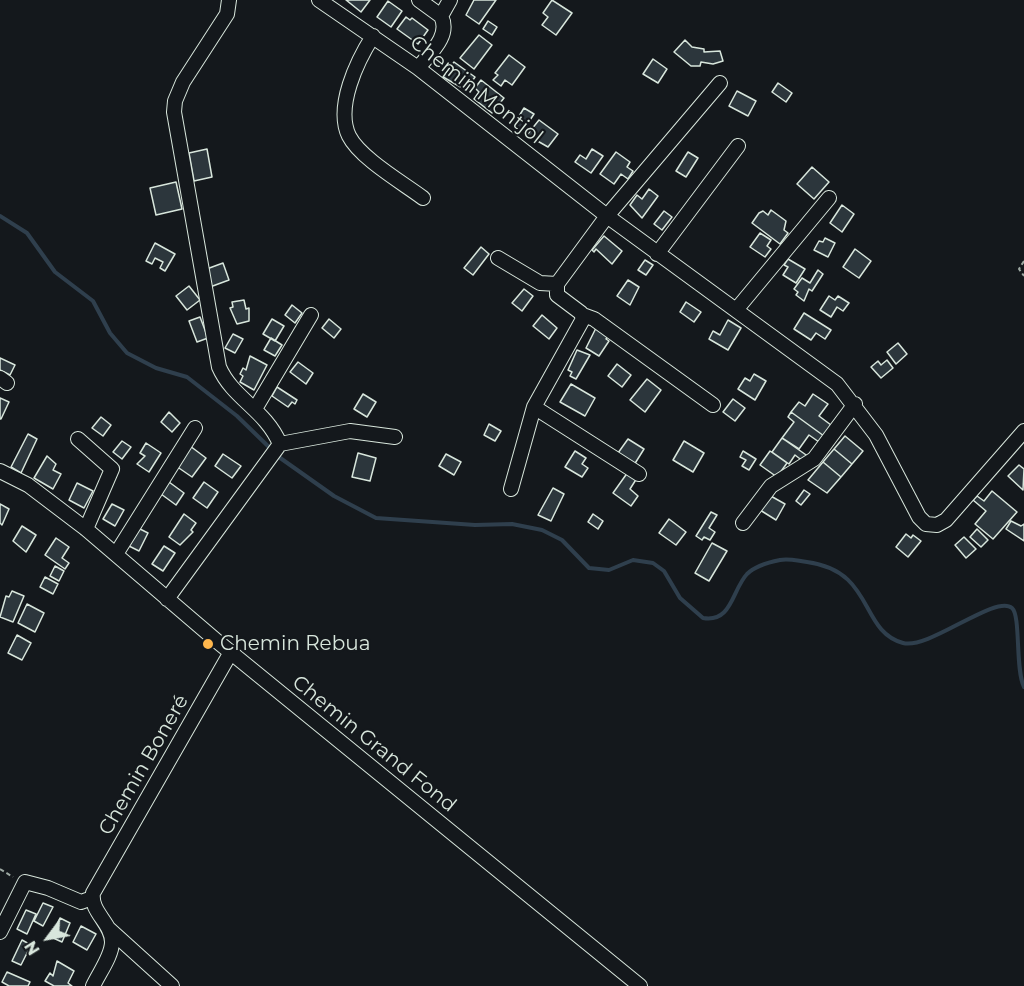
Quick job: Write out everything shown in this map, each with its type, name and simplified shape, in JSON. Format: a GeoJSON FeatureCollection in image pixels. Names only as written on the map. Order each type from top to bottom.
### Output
{"type":"FeatureCollection","features":[{"type":"Feature","properties":{"kind":"street"},"geometry":{"type":"LineString","coordinates":[[230,0],[227,14],[178,91],[174,112],[219,367],[225,381],[269,422],[279,446]]}},
{"type":"Feature","properties":{"kind":"street","name":"Chemin Montjol"},"geometry":{"type":"LineString","coordinates":[[318,0],[418,68],[657,254],[837,384],[855,404],[876,435],[919,517],[926,524],[933,526],[946,520],[1024,430]]}},
{"type":"Feature","properties":{"kind":"street"},"geometry":{"type":"LineString","coordinates":[[419,0],[441,16]]}},
{"type":"Feature","properties":{"kind":"street"},"geometry":{"type":"LineString","coordinates":[[418,68],[441,39],[444,30],[441,16],[450,0]]}},
{"type":"Feature","properties":{"kind":"street"},"geometry":{"type":"LineString","coordinates":[[373,36],[359,57],[349,87],[345,119],[349,136],[359,149],[423,198]]}},
{"type":"Feature","properties":{"kind":"street"},"geometry":{"type":"LineString","coordinates":[[713,405],[594,319],[583,315],[560,298],[556,292],[557,284],[607,216],[720,83]]}},
{"type":"Feature","properties":{"kind":"street"},"geometry":{"type":"LineString","coordinates":[[657,254],[738,146]]}},
{"type":"Feature","properties":{"kind":"street"},"geometry":{"type":"LineString","coordinates":[[736,310],[829,198]]}},
{"type":"Feature","properties":{"kind":"street"},"geometry":{"type":"LineString","coordinates":[[498,258],[540,283],[557,284]]}},
{"type":"Feature","properties":{"kind":"street"},"geometry":{"type":"LineString","coordinates":[[255,409],[311,315]]}},
{"type":"Feature","properties":{"kind":"street"},"geometry":{"type":"LineString","coordinates":[[511,489],[534,407],[581,324],[583,315]]}},
{"type":"Feature","properties":{"kind":"street"},"geometry":{"type":"LineString","coordinates":[[743,523],[771,486],[814,459],[855,404]]}},
{"type":"Feature","properties":{"kind":"street"},"geometry":{"type":"LineString","coordinates":[[534,407],[639,474]]}},
{"type":"Feature","properties":{"kind":"street"},"geometry":{"type":"LineString","coordinates":[[116,554],[195,428]]}},
{"type":"Feature","properties":{"kind":"street"},"geometry":{"type":"LineString","coordinates":[[167,599],[279,446],[350,431],[396,437]]}},
{"type":"Feature","properties":{"kind":"street"},"geometry":{"type":"LineString","coordinates":[[78,439],[112,469],[86,529]]}},
{"type":"Feature","properties":{"kind":"street","name":"Chemin Grand Fond"},"geometry":{"type":"LineString","coordinates":[[0,471],[28,485],[86,529],[231,652],[640,986]]}},
{"type":"Feature","properties":{"kind":"street","name":"Chemin Boneré"},"geometry":{"type":"LineString","coordinates":[[92,898],[231,652]]}},
{"type":"Feature","properties":{"kind":"street"},"geometry":{"type":"LineString","coordinates":[[0,932],[25,882],[48,888],[81,902],[92,898],[108,929],[112,947],[93,986]]}},
{"type":"Feature","properties":{"kind":"street"},"geometry":{"type":"LineString","coordinates":[[108,929],[172,986]]}},
{"type":"Feature","properties":{"kind":"path"},"geometry":{"type":"LineString","coordinates":[[1024,261],[1019,269],[1024,276]]}},
{"type":"Feature","properties":{"kind":"path"},"geometry":{"type":"LineString","coordinates":[[0,869],[25,882]]}},
{"type":"Feature","properties":{"kind":"building"},"geometry":{"type":"Polygon","coordinates":[[[346,0],[370,0],[361,12],[346,0]]]}},
{"type":"Feature","properties":{"kind":"building"},"geometry":{"type":"Polygon","coordinates":[[[474,0],[496,0],[479,24],[466,15],[474,0]]]}},
{"type":"Feature","properties":{"kind":"building"},"geometry":{"type":"Polygon","coordinates":[[[552,0],[572,13],[556,35],[542,25],[548,17],[543,13],[552,0]]]}},
{"type":"Feature","properties":{"kind":"building"},"geometry":{"type":"Polygon","coordinates":[[[388,1],[402,11],[391,27],[377,17],[388,1]]]}},
{"type":"Feature","properties":{"kind":"building"},"geometry":{"type":"Polygon","coordinates":[[[406,17],[410,20],[412,18],[428,30],[418,44],[397,29],[406,17]]]}},
{"type":"Feature","properties":{"kind":"building"},"geometry":{"type":"Polygon","coordinates":[[[488,21],[497,27],[492,35],[483,29],[488,21]]]}},
{"type":"Feature","properties":{"kind":"building"},"geometry":{"type":"Polygon","coordinates":[[[479,35],[492,45],[474,69],[460,58],[479,35]]]}},
{"type":"Feature","properties":{"kind":"building"},"geometry":{"type":"Polygon","coordinates":[[[685,40],[692,47],[704,49],[704,52],[720,51],[723,61],[713,64],[701,62],[700,66],[691,66],[674,52],[685,40]]]}},
{"type":"Feature","properties":{"kind":"building"},"geometry":{"type":"Polygon","coordinates":[[[509,55],[525,67],[512,85],[505,80],[501,86],[493,80],[498,75],[495,73],[509,55]]]}},
{"type":"Feature","properties":{"kind":"building"},"geometry":{"type":"Polygon","coordinates":[[[653,59],[667,69],[658,83],[643,74],[653,59]]]}},
{"type":"Feature","properties":{"kind":"building"},"geometry":{"type":"Polygon","coordinates":[[[454,62],[475,77],[466,90],[443,77],[454,62]]]}},
{"type":"Feature","properties":{"kind":"building"},"geometry":{"type":"Polygon","coordinates":[[[481,80],[504,98],[492,113],[474,99],[479,92],[475,88],[481,80]]]}},
{"type":"Feature","properties":{"kind":"building"},"geometry":{"type":"Polygon","coordinates":[[[778,83],[792,93],[786,102],[772,92],[778,83]]]}},
{"type":"Feature","properties":{"kind":"building"},"geometry":{"type":"Polygon","coordinates":[[[737,91],[756,101],[748,116],[729,106],[737,91]]]}},
{"type":"Feature","properties":{"kind":"building"},"geometry":{"type":"Polygon","coordinates":[[[524,108],[534,114],[522,132],[513,126],[524,108]]]}},
{"type":"Feature","properties":{"kind":"building"},"geometry":{"type":"Polygon","coordinates":[[[539,120],[558,134],[548,147],[527,135],[539,120]]]}},
{"type":"Feature","properties":{"kind":"building"},"geometry":{"type":"Polygon","coordinates":[[[207,149],[212,177],[194,181],[189,153],[207,149]]]}},
{"type":"Feature","properties":{"kind":"building"},"geometry":{"type":"Polygon","coordinates":[[[592,149],[603,156],[591,173],[575,162],[580,155],[586,159],[592,149]]]}},
{"type":"Feature","properties":{"kind":"building"},"geometry":{"type":"Polygon","coordinates":[[[616,152],[630,162],[627,167],[633,171],[628,179],[621,174],[614,184],[600,174],[616,152]]]}},
{"type":"Feature","properties":{"kind":"building"},"geometry":{"type":"Polygon","coordinates":[[[688,152],[698,158],[686,177],[676,171],[688,152]]]}},
{"type":"Feature","properties":{"kind":"building"},"geometry":{"type":"Polygon","coordinates":[[[812,167],[829,182],[814,199],[797,184],[812,167]]]}},
{"type":"Feature","properties":{"kind":"building"},"geometry":{"type":"Polygon","coordinates":[[[176,182],[182,209],[156,215],[150,188],[176,182]]]}},
{"type":"Feature","properties":{"kind":"building"},"geometry":{"type":"Polygon","coordinates":[[[649,189],[658,196],[642,218],[630,205],[637,195],[642,199],[649,189]]]}},
{"type":"Feature","properties":{"kind":"building"},"geometry":{"type":"Polygon","coordinates":[[[842,205],[854,214],[842,232],[830,223],[842,205]]]}},
{"type":"Feature","properties":{"kind":"building"},"geometry":{"type":"Polygon","coordinates":[[[771,210],[786,221],[784,230],[788,233],[780,244],[752,223],[759,213],[763,211],[768,215],[771,210]]]}},
{"type":"Feature","properties":{"kind":"building"},"geometry":{"type":"Polygon","coordinates":[[[664,211],[672,217],[662,230],[654,224],[664,211]]]}},
{"type":"Feature","properties":{"kind":"building"},"geometry":{"type":"Polygon","coordinates":[[[760,233],[771,240],[767,246],[771,249],[765,257],[750,247],[760,233]]]}},
{"type":"Feature","properties":{"kind":"building"},"geometry":{"type":"Polygon","coordinates":[[[604,236],[622,251],[612,264],[596,249],[594,252],[592,250],[604,236]]]}},
{"type":"Feature","properties":{"kind":"building"},"geometry":{"type":"Polygon","coordinates":[[[825,238],[835,243],[828,257],[814,250],[819,241],[823,242],[825,238]]]}},
{"type":"Feature","properties":{"kind":"building"},"geometry":{"type":"Polygon","coordinates":[[[155,243],[175,254],[165,271],[160,268],[163,262],[155,258],[152,264],[146,261],[155,243]]]}},
{"type":"Feature","properties":{"kind":"building"},"geometry":{"type":"Polygon","coordinates":[[[481,247],[489,254],[473,275],[464,268],[481,247]]]}},
{"type":"Feature","properties":{"kind":"building"},"geometry":{"type":"Polygon","coordinates":[[[855,249],[871,261],[859,278],[843,267],[855,249]]]}},
{"type":"Feature","properties":{"kind":"building"},"geometry":{"type":"Polygon","coordinates":[[[788,259],[805,269],[796,283],[783,275],[788,267],[784,265],[788,259]]]}},
{"type":"Feature","properties":{"kind":"building"},"geometry":{"type":"Polygon","coordinates":[[[645,260],[653,265],[646,275],[638,270],[645,260]]]}},
{"type":"Feature","properties":{"kind":"building"},"geometry":{"type":"Polygon","coordinates":[[[223,263],[229,280],[210,287],[204,270],[223,263]]]}},
{"type":"Feature","properties":{"kind":"building"},"geometry":{"type":"Polygon","coordinates":[[[818,270],[823,274],[812,291],[809,289],[804,301],[796,295],[798,292],[794,289],[802,278],[810,283],[818,270]]]}},
{"type":"Feature","properties":{"kind":"building"},"geometry":{"type":"Polygon","coordinates":[[[628,280],[639,287],[630,305],[617,296],[628,280]]]}},
{"type":"Feature","properties":{"kind":"building"},"geometry":{"type":"Polygon","coordinates":[[[189,286],[200,300],[187,310],[176,296],[189,286]]]}},
{"type":"Feature","properties":{"kind":"building"},"geometry":{"type":"Polygon","coordinates":[[[524,289],[533,296],[522,311],[512,303],[524,289]]]}},
{"type":"Feature","properties":{"kind":"building"},"geometry":{"type":"Polygon","coordinates":[[[829,296],[835,300],[838,296],[849,303],[843,311],[837,307],[831,317],[820,310],[829,296]]]}},
{"type":"Feature","properties":{"kind":"building"},"geometry":{"type":"Polygon","coordinates":[[[244,300],[246,309],[249,308],[249,321],[237,324],[230,308],[233,307],[232,302],[244,300]]]}},
{"type":"Feature","properties":{"kind":"building"},"geometry":{"type":"Polygon","coordinates":[[[686,302],[701,312],[694,322],[680,312],[686,302]]]}},
{"type":"Feature","properties":{"kind":"building"},"geometry":{"type":"Polygon","coordinates":[[[292,305],[302,313],[295,323],[285,315],[292,305]]]}},
{"type":"Feature","properties":{"kind":"building"},"geometry":{"type":"Polygon","coordinates":[[[804,313],[831,330],[825,339],[816,333],[811,340],[794,329],[804,313]]]}},
{"type":"Feature","properties":{"kind":"building"},"geometry":{"type":"Polygon","coordinates":[[[542,315],[557,328],[549,339],[533,326],[542,315]]]}},
{"type":"Feature","properties":{"kind":"building"},"geometry":{"type":"Polygon","coordinates":[[[200,317],[208,338],[197,342],[189,321],[200,317]]]}},
{"type":"Feature","properties":{"kind":"building"},"geometry":{"type":"Polygon","coordinates":[[[272,319],[284,326],[275,341],[263,334],[272,319]]]}},
{"type":"Feature","properties":{"kind":"building"},"geometry":{"type":"Polygon","coordinates":[[[329,319],[341,329],[334,338],[322,328],[329,319]]]}},
{"type":"Feature","properties":{"kind":"building"},"geometry":{"type":"Polygon","coordinates":[[[728,320],[741,328],[728,350],[709,339],[713,331],[720,335],[728,320]]]}},
{"type":"Feature","properties":{"kind":"building"},"geometry":{"type":"Polygon","coordinates":[[[596,328],[608,336],[606,339],[609,341],[599,356],[586,348],[596,328]]]}},
{"type":"Feature","properties":{"kind":"building"},"geometry":{"type":"Polygon","coordinates":[[[233,334],[243,339],[235,353],[225,348],[233,334]]]}},
{"type":"Feature","properties":{"kind":"building"},"geometry":{"type":"Polygon","coordinates":[[[271,338],[282,345],[275,356],[264,350],[271,338]]]}},
{"type":"Feature","properties":{"kind":"building"},"geometry":{"type":"Polygon","coordinates":[[[898,343],[907,354],[896,364],[887,352],[898,343]]]}},
{"type":"Feature","properties":{"kind":"building"},"geometry":{"type":"Polygon","coordinates":[[[577,350],[590,355],[576,379],[570,376],[572,372],[568,370],[577,350]]]}},
{"type":"Feature","properties":{"kind":"building"},"geometry":{"type":"Polygon","coordinates":[[[250,356],[267,365],[254,390],[240,382],[243,376],[240,374],[243,368],[246,370],[250,356]]]}},
{"type":"Feature","properties":{"kind":"building"},"geometry":{"type":"Polygon","coordinates":[[[0,358],[15,365],[10,375],[0,370],[0,358]]]}},
{"type":"Feature","properties":{"kind":"building"},"geometry":{"type":"Polygon","coordinates":[[[887,360],[893,368],[881,378],[871,367],[878,361],[881,365],[887,360]]]}},
{"type":"Feature","properties":{"kind":"building"},"geometry":{"type":"Polygon","coordinates":[[[298,362],[313,373],[306,384],[290,372],[298,362]]]}},
{"type":"Feature","properties":{"kind":"building"},"geometry":{"type":"Polygon","coordinates":[[[617,364],[631,375],[622,387],[608,376],[617,364]]]}},
{"type":"Feature","properties":{"kind":"building"},"geometry":{"type":"Polygon","coordinates":[[[754,374],[766,381],[755,400],[738,389],[745,378],[750,381],[754,374]]]}},
{"type":"Feature","properties":{"kind":"building"},"geometry":{"type":"Polygon","coordinates":[[[647,379],[661,390],[645,412],[630,400],[647,379]]]}},
{"type":"Feature","properties":{"kind":"building"},"geometry":{"type":"Polygon","coordinates":[[[571,384],[595,398],[585,416],[560,402],[571,384]]]}},
{"type":"Feature","properties":{"kind":"building"},"geometry":{"type":"Polygon","coordinates":[[[277,387],[297,400],[295,404],[292,402],[288,407],[272,396],[277,387]]]}},
{"type":"Feature","properties":{"kind":"building"},"geometry":{"type":"Polygon","coordinates":[[[363,394],[376,402],[367,417],[354,409],[363,394]]]}},
{"type":"Feature","properties":{"kind":"building"},"geometry":{"type":"Polygon","coordinates":[[[813,394],[828,404],[819,416],[831,425],[824,436],[791,412],[799,402],[805,406],[813,394]]]}},
{"type":"Feature","properties":{"kind":"building"},"geometry":{"type":"Polygon","coordinates":[[[0,398],[9,402],[1,419],[0,419],[0,398]]]}},
{"type":"Feature","properties":{"kind":"building"},"geometry":{"type":"Polygon","coordinates":[[[733,399],[745,408],[735,421],[723,412],[733,399]]]}},
{"type":"Feature","properties":{"kind":"building"},"geometry":{"type":"Polygon","coordinates":[[[169,412],[180,423],[172,432],[161,422],[169,412]]]}},
{"type":"Feature","properties":{"kind":"building"},"geometry":{"type":"Polygon","coordinates":[[[791,412],[824,436],[819,442],[809,435],[799,449],[782,438],[794,422],[788,417],[791,412]]]}},
{"type":"Feature","properties":{"kind":"building"},"geometry":{"type":"Polygon","coordinates":[[[101,417],[111,425],[103,436],[92,428],[101,417]]]}},
{"type":"Feature","properties":{"kind":"building"},"geometry":{"type":"Polygon","coordinates":[[[489,424],[501,431],[495,441],[484,435],[489,424]]]}},
{"type":"Feature","properties":{"kind":"building"},"geometry":{"type":"Polygon","coordinates":[[[28,434],[37,439],[21,473],[11,467],[28,434]]]}},
{"type":"Feature","properties":{"kind":"building"},"geometry":{"type":"Polygon","coordinates":[[[845,436],[863,451],[852,464],[834,449],[845,436]]]}},
{"type":"Feature","properties":{"kind":"building"},"geometry":{"type":"Polygon","coordinates":[[[782,438],[809,457],[804,462],[795,455],[789,464],[772,452],[782,438]]]}},
{"type":"Feature","properties":{"kind":"building"},"geometry":{"type":"Polygon","coordinates":[[[628,439],[644,449],[634,465],[618,453],[628,439]]]}},
{"type":"Feature","properties":{"kind":"building"},"geometry":{"type":"Polygon","coordinates":[[[122,441],[131,447],[122,459],[113,452],[122,441]]]}},
{"type":"Feature","properties":{"kind":"building"},"geometry":{"type":"Polygon","coordinates":[[[684,441],[704,453],[693,472],[673,460],[684,441]]]}},
{"type":"Feature","properties":{"kind":"building"},"geometry":{"type":"Polygon","coordinates":[[[146,443],[161,453],[149,472],[137,464],[145,456],[140,453],[146,443]]]}},
{"type":"Feature","properties":{"kind":"building"},"geometry":{"type":"Polygon","coordinates":[[[190,446],[206,458],[192,477],[176,466],[190,446]]]}},
{"type":"Feature","properties":{"kind":"building"},"geometry":{"type":"Polygon","coordinates":[[[834,449],[852,464],[841,477],[823,462],[834,449]]]}},
{"type":"Feature","properties":{"kind":"building"},"geometry":{"type":"Polygon","coordinates":[[[575,451],[586,458],[582,464],[588,468],[582,477],[565,467],[575,451]]]}},
{"type":"Feature","properties":{"kind":"building"},"geometry":{"type":"Polygon","coordinates":[[[743,451],[756,459],[749,470],[742,466],[746,460],[740,457],[743,451]]]}},
{"type":"Feature","properties":{"kind":"building"},"geometry":{"type":"Polygon","coordinates":[[[770,451],[787,463],[777,477],[760,465],[770,451]]]}},
{"type":"Feature","properties":{"kind":"building"},"geometry":{"type":"Polygon","coordinates":[[[358,453],[376,458],[370,481],[352,477],[358,453]]]}},
{"type":"Feature","properties":{"kind":"building"},"geometry":{"type":"Polygon","coordinates":[[[223,454],[241,466],[232,478],[215,466],[223,454]]]}},
{"type":"Feature","properties":{"kind":"building"},"geometry":{"type":"Polygon","coordinates":[[[446,454],[461,462],[454,475],[439,466],[446,454]]]}},
{"type":"Feature","properties":{"kind":"building"},"geometry":{"type":"Polygon","coordinates":[[[47,456],[56,464],[53,470],[61,474],[53,489],[34,478],[47,456]]]}},
{"type":"Feature","properties":{"kind":"building"},"geometry":{"type":"Polygon","coordinates":[[[823,462],[841,477],[827,493],[808,480],[823,462]]]}},
{"type":"Feature","properties":{"kind":"building"},"geometry":{"type":"Polygon","coordinates":[[[1019,465],[1024,469],[1023,490],[1008,476],[1019,465]]]}},
{"type":"Feature","properties":{"kind":"building"},"geometry":{"type":"Polygon","coordinates":[[[628,472],[637,478],[630,489],[638,496],[631,506],[613,493],[628,472]]]}},
{"type":"Feature","properties":{"kind":"building"},"geometry":{"type":"Polygon","coordinates":[[[169,482],[184,493],[176,505],[161,494],[169,482]]]}},
{"type":"Feature","properties":{"kind":"building"},"geometry":{"type":"Polygon","coordinates":[[[204,482],[218,492],[207,508],[193,498],[204,482]]]}},
{"type":"Feature","properties":{"kind":"building"},"geometry":{"type":"Polygon","coordinates":[[[77,483],[93,491],[84,508],[69,500],[77,483]]]}},
{"type":"Feature","properties":{"kind":"building"},"geometry":{"type":"Polygon","coordinates":[[[553,488],[564,494],[551,521],[538,515],[553,488]]]}},
{"type":"Feature","properties":{"kind":"building"},"geometry":{"type":"Polygon","coordinates":[[[804,490],[810,494],[801,505],[796,501],[804,490]]]}},
{"type":"Feature","properties":{"kind":"building"},"geometry":{"type":"Polygon","coordinates":[[[992,491],[1017,512],[993,539],[975,524],[986,511],[973,500],[977,496],[984,501],[992,491]]]}},
{"type":"Feature","properties":{"kind":"building"},"geometry":{"type":"Polygon","coordinates":[[[769,495],[785,504],[776,520],[760,510],[769,495]]]}},
{"type":"Feature","properties":{"kind":"building"},"geometry":{"type":"Polygon","coordinates":[[[0,504],[9,509],[2,525],[0,523],[0,504]]]}},
{"type":"Feature","properties":{"kind":"building"},"geometry":{"type":"Polygon","coordinates":[[[112,504],[124,510],[115,526],[103,519],[112,504]]]}},
{"type":"Feature","properties":{"kind":"building"},"geometry":{"type":"Polygon","coordinates":[[[711,512],[717,515],[709,528],[715,532],[710,540],[704,537],[702,540],[696,536],[711,512]]]}},
{"type":"Feature","properties":{"kind":"building"},"geometry":{"type":"Polygon","coordinates":[[[184,514],[196,523],[191,530],[193,532],[180,545],[169,537],[184,514]]]}},
{"type":"Feature","properties":{"kind":"building"},"geometry":{"type":"Polygon","coordinates":[[[593,514],[603,521],[598,529],[588,522],[593,514]]]}},
{"type":"Feature","properties":{"kind":"building"},"geometry":{"type":"Polygon","coordinates":[[[669,519],[686,532],[676,545],[659,533],[669,519]]]}},
{"type":"Feature","properties":{"kind":"building"},"geometry":{"type":"Polygon","coordinates":[[[1011,521],[1021,526],[1024,524],[1024,541],[1006,529],[1011,521]]]}},
{"type":"Feature","properties":{"kind":"building"},"geometry":{"type":"Polygon","coordinates":[[[22,526],[36,535],[26,552],[13,541],[22,526]]]}},
{"type":"Feature","properties":{"kind":"building"},"geometry":{"type":"Polygon","coordinates":[[[136,527],[148,533],[139,551],[127,545],[136,527]]]}},
{"type":"Feature","properties":{"kind":"building"},"geometry":{"type":"Polygon","coordinates":[[[977,529],[988,540],[981,547],[970,537],[977,529]]]}},
{"type":"Feature","properties":{"kind":"building"},"geometry":{"type":"Polygon","coordinates":[[[906,534],[911,538],[913,535],[921,541],[908,557],[896,547],[906,534]]]}},
{"type":"Feature","properties":{"kind":"building"},"geometry":{"type":"Polygon","coordinates":[[[964,537],[976,549],[966,558],[955,545],[964,537]]]}},
{"type":"Feature","properties":{"kind":"building"},"geometry":{"type":"Polygon","coordinates":[[[56,538],[69,547],[62,558],[69,563],[65,569],[45,555],[56,538]]]}},
{"type":"Feature","properties":{"kind":"building"},"geometry":{"type":"Polygon","coordinates":[[[712,543],[727,551],[709,581],[695,573],[712,543]]]}},
{"type":"Feature","properties":{"kind":"building"},"geometry":{"type":"Polygon","coordinates":[[[164,546],[175,553],[163,571],[152,564],[164,546]]]}},
{"type":"Feature","properties":{"kind":"building"},"geometry":{"type":"Polygon","coordinates":[[[55,566],[64,571],[59,581],[50,576],[55,566]]]}},
{"type":"Feature","properties":{"kind":"building"},"geometry":{"type":"Polygon","coordinates":[[[45,577],[58,584],[53,594],[40,587],[45,577]]]}},
{"type":"Feature","properties":{"kind":"building"},"geometry":{"type":"Polygon","coordinates":[[[12,591],[24,596],[13,622],[0,617],[6,596],[9,597],[12,591]]]}},
{"type":"Feature","properties":{"kind":"building"},"geometry":{"type":"Polygon","coordinates":[[[27,604],[44,613],[35,632],[18,623],[27,604]]]}},
{"type":"Feature","properties":{"kind":"building"},"geometry":{"type":"Polygon","coordinates":[[[17,635],[31,643],[22,660],[8,653],[17,635]]]}},
{"type":"Feature","properties":{"kind":"building"},"geometry":{"type":"Polygon","coordinates":[[[43,903],[53,907],[43,926],[34,921],[43,903]]]}},
{"type":"Feature","properties":{"kind":"building"},"geometry":{"type":"Polygon","coordinates":[[[26,910],[36,914],[27,934],[17,929],[26,910]]]}},
{"type":"Feature","properties":{"kind":"building"},"geometry":{"type":"Polygon","coordinates":[[[60,918],[70,923],[62,942],[51,937],[60,918]]]}},
{"type":"Feature","properties":{"kind":"building"},"geometry":{"type":"Polygon","coordinates":[[[81,926],[96,934],[87,950],[73,942],[81,926]]]}},
{"type":"Feature","properties":{"kind":"building"},"geometry":{"type":"Polygon","coordinates":[[[22,940],[31,945],[21,965],[12,961],[22,940]]]}},
{"type":"Feature","properties":{"kind":"building"},"geometry":{"type":"Polygon","coordinates":[[[57,961],[74,971],[68,983],[72,986],[54,986],[45,981],[50,973],[53,976],[57,961]]]}},
{"type":"Feature","properties":{"kind":"building"},"geometry":{"type":"Polygon","coordinates":[[[7,972],[30,982],[28,986],[9,986],[2,982],[7,972]]]}},
{"type":"Feature","properties":{"kind":"waterway"},"geometry":{"type":"LineString","coordinates":[[0,216],[27,233],[55,272],[93,301],[110,333],[127,353],[156,368],[187,377],[237,416],[271,449]]}},
{"type":"Feature","properties":{"kind":"waterway"},"geometry":{"type":"LineString","coordinates":[[276,455],[334,496],[376,518],[475,525],[512,524],[542,530],[562,540],[589,568],[609,570],[633,560],[653,563],[664,571],[680,598],[703,618],[713,618],[726,610],[750,571],[767,563],[787,559],[829,568],[844,577],[856,588],[879,627],[889,636],[903,643],[929,639],[991,609],[1004,606],[1012,608],[1015,613],[1021,679],[1024,687]]}},
{"type":"Feature","properties":{"kind":"place","name":"Chemin Rebua"},"geometry":{"type":"Point","coordinates":[208,644]}}]}
